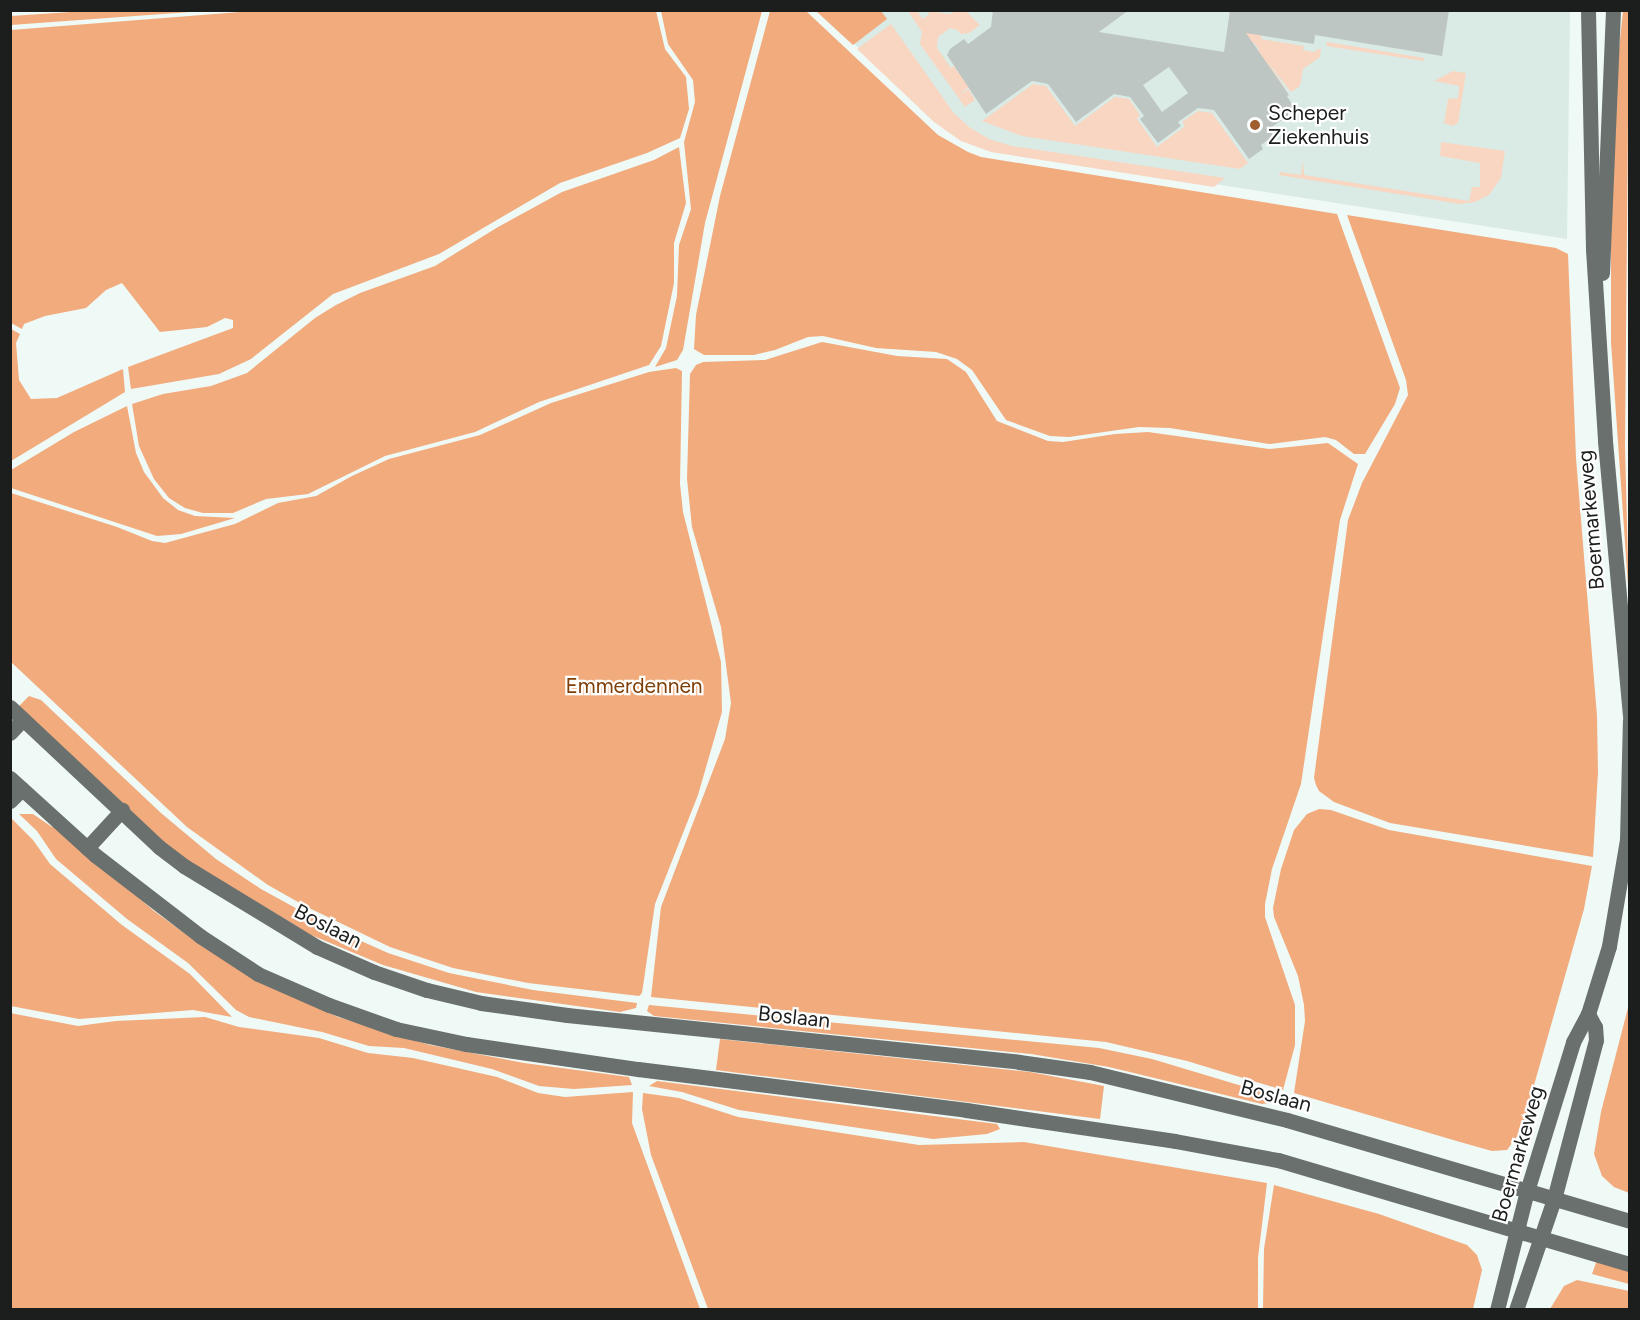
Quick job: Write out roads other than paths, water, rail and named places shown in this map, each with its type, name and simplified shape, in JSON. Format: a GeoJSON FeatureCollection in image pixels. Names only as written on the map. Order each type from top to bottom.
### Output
{"type":"FeatureCollection","features":[{"type":"Feature","properties":{"kind":"main road","name":"Boermarkeweg"},"geometry":{"type":"LineString","coordinates":[[1497,1310],[1527,1191],[1574,1042],[1588,1014],[1609,946],[1627,840],[1629,718],[1605,441],[1593,249],[1588,10]]}},
{"type":"Feature","properties":{"kind":"main road","name":"Boermarkeweg"},"geometry":{"type":"LineString","coordinates":[[1599,321],[1613,10]]}},
{"type":"Feature","properties":{"kind":"main road","name":"Boslaan"},"geometry":{"type":"LineString","coordinates":[[10,707],[159,847],[184,866],[317,947],[374,972],[427,990],[481,1003],[567,1015],[1019,1062],[1090,1072],[1287,1120],[1629,1221]]}},
{"type":"Feature","properties":{"kind":"main road"},"geometry":{"type":"LineString","coordinates":[[10,733],[23,719]]}},
{"type":"Feature","properties":{"kind":"main road"},"geometry":{"type":"LineString","coordinates":[[10,778],[87,848],[200,936],[258,974],[329,1005],[396,1029],[466,1044],[604,1064],[966,1110],[1175,1141],[1278,1161],[1449,1210],[1540,1240],[1629,1264]]}},
{"type":"Feature","properties":{"kind":"main road"},"geometry":{"type":"LineString","coordinates":[[10,801],[22,789]]}},
{"type":"Feature","properties":{"kind":"main road"},"geometry":{"type":"LineString","coordinates":[[87,848],[122,810]]}},
{"type":"Feature","properties":{"kind":"main road"},"geometry":{"type":"LineString","coordinates":[[1516,1310],[1554,1199],[1596,1040],[1595,1027],[1588,1014]]}},
{"type":"Feature","properties":{"kind":"place","name":"Scheper Ziekenhuis"},"geometry":{"type":"Point","coordinates":[1255,125]}},
{"type":"Feature","properties":{"kind":"park label","name":"Emmerdennen"},"geometry":{"type":"Point","coordinates":[634,686]}}]}
